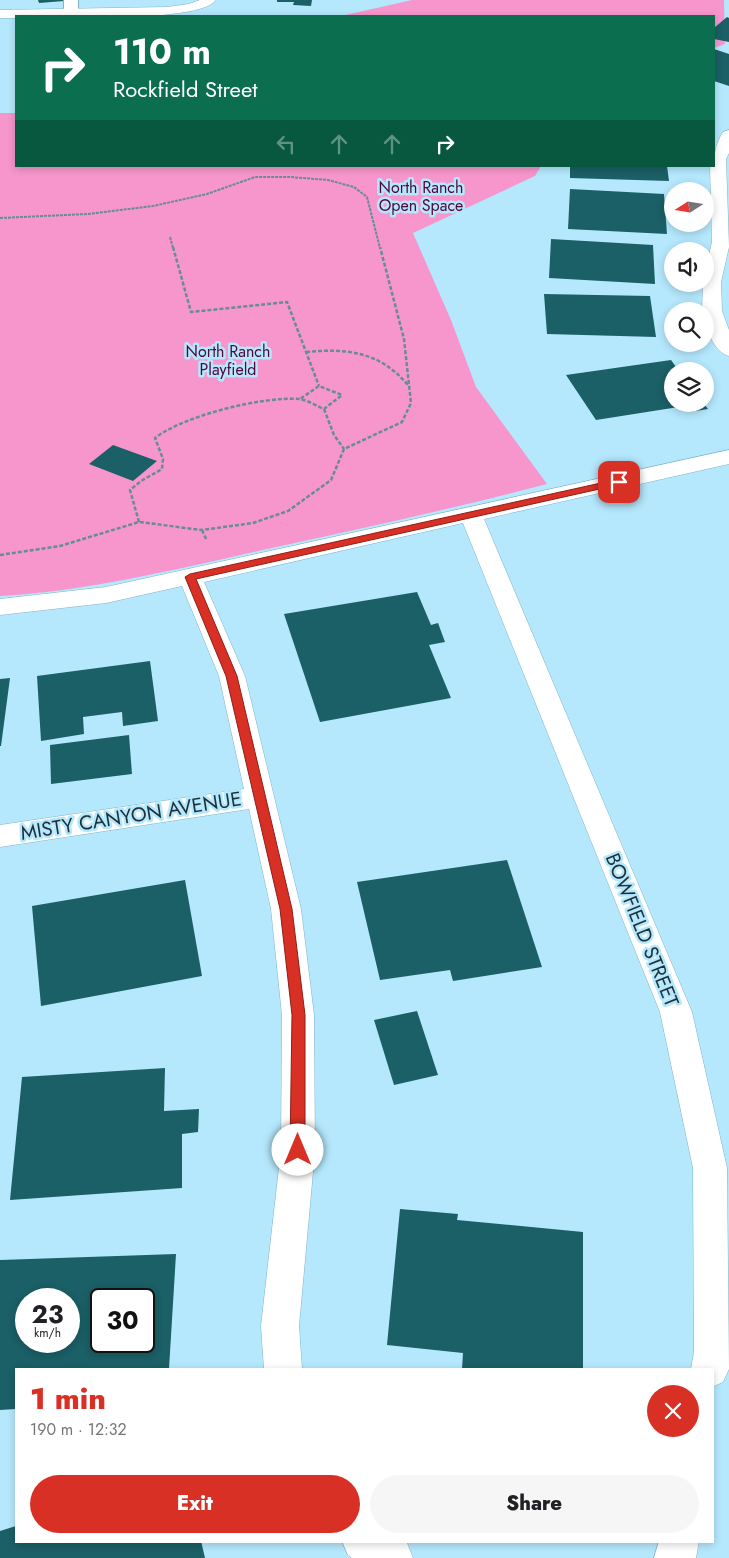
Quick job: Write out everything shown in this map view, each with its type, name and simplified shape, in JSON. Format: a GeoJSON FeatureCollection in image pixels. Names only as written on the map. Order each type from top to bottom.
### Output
{"type":"FeatureCollection","features":[{"type":"Feature","properties":{"kind":"street"},"geometry":{"type":"LineString","coordinates":[[0,14],[71,6],[101,14],[186,9],[209,0]]}},
{"type":"Feature","properties":{"kind":"street"},"geometry":{"type":"LineString","coordinates":[[729,135],[718,160],[721,242],[720,282],[712,311],[725,346],[729,350]]}},
{"type":"Feature","properties":{"kind":"street"},"geometry":{"type":"LineString","coordinates":[[0,607],[106,595],[729,457]]}},
{"type":"Feature","properties":{"kind":"street","name":"BOWFIELD STREET"},"geometry":{"type":"LineString","coordinates":[[472,514],[676,1012],[710,1168],[713,1352],[710,1368]]}},
{"type":"Feature","properties":{"kind":"street"},"geometry":{"type":"LineString","coordinates":[[190,577],[232,676],[286,909],[298,1015],[298,1150],[280,1326],[283,1368]]}},
{"type":"Feature","properties":{"kind":"street","name":"MISTY CANYON AVENUE"},"geometry":{"type":"LineString","coordinates":[[0,836],[261,797]]}},
{"type":"Feature","properties":{"kind":"street"},"geometry":{"type":"LineString","coordinates":[[366,1543],[392,1558]]}},
{"type":"Feature","properties":{"kind":"street"},"geometry":{"type":"LineString","coordinates":[[675,1558],[679,1543]]}},
{"type":"Feature","properties":{"kind":"path"},"geometry":{"type":"LineString","coordinates":[[0,218],[88,214],[154,206],[207,194],[255,177],[328,180],[354,187],[367,197],[384,259],[404,339],[409,368],[410,403],[402,422],[344,449],[331,480],[288,511],[253,523],[202,530],[139,522],[60,546],[0,555]]}},
{"type":"Feature","properties":{"kind":"path"},"geometry":{"type":"LineString","coordinates":[[170,237],[191,312],[287,302],[319,386],[342,395],[324,409]]}},
{"type":"Feature","properties":{"kind":"path"},"geometry":{"type":"LineString","coordinates":[[306,352],[324,350],[354,353],[376,359],[392,368],[408,385]]}},
{"type":"Feature","properties":{"kind":"path"},"geometry":{"type":"LineString","coordinates":[[139,522],[130,490],[134,485],[162,469],[163,459],[155,438],[161,431],[212,413],[256,404],[300,399],[319,386]]}},
{"type":"Feature","properties":{"kind":"path"},"geometry":{"type":"LineString","coordinates":[[300,399],[324,409],[334,435],[344,449]]}},
{"type":"Feature","properties":{"kind":"green space"},"geometry":{"type":"Polygon","coordinates":[[[412,0],[724,0],[725,44],[715,48],[715,15],[345,15],[412,0]]]}},
{"type":"Feature","properties":{"kind":"green space","name":"North Ranch Playfield"},"geometry":{"type":"Polygon","coordinates":[[[0,113],[15,113],[15,167],[540,167],[535,176],[413,233],[451,320],[476,387],[547,484],[403,519],[162,572],[65,590],[0,596],[0,113]]]}},
{"type":"Feature","properties":{"kind":"building"},"geometry":{"type":"Polygon","coordinates":[[[38,0],[64,0],[64,1],[39,3],[38,0]]]}},
{"type":"Feature","properties":{"kind":"building"},"geometry":{"type":"Polygon","coordinates":[[[277,0],[312,0],[311,6],[293,5],[294,2],[277,2],[277,0]]]}},
{"type":"Feature","properties":{"kind":"building"},"geometry":{"type":"Polygon","coordinates":[[[727,17],[729,18],[729,42],[715,39],[715,27],[727,17]]]}},
{"type":"Feature","properties":{"kind":"building"},"geometry":{"type":"Polygon","coordinates":[[[715,49],[729,54],[729,86],[715,81],[715,49]]]}},
{"type":"Feature","properties":{"kind":"building"},"geometry":{"type":"Polygon","coordinates":[[[570,167],[667,167],[669,181],[570,178],[570,167]]]}},
{"type":"Feature","properties":{"kind":"building"},"geometry":{"type":"Polygon","coordinates":[[[570,189],[664,194],[664,232],[667,232],[667,234],[568,229],[570,189]]]}},
{"type":"Feature","properties":{"kind":"building"},"geometry":{"type":"Polygon","coordinates":[[[551,239],[653,245],[655,284],[549,278],[551,239]]]}},
{"type":"Feature","properties":{"kind":"building"},"geometry":{"type":"Polygon","coordinates":[[[544,294],[650,296],[656,337],[547,334],[544,294]]]}},
{"type":"Feature","properties":{"kind":"building"},"geometry":{"type":"Polygon","coordinates":[[[671,360],[672,362],[664,362],[664,409],[596,420],[566,375],[671,360]]]}},
{"type":"Feature","properties":{"kind":"building"},"geometry":{"type":"Polygon","coordinates":[[[113,445],[157,461],[133,481],[89,464],[113,445]]]}},
{"type":"Feature","properties":{"kind":"building"},"geometry":{"type":"Polygon","coordinates":[[[417,592],[431,625],[438,623],[445,642],[429,645],[451,698],[320,722],[284,614],[417,592]]]}},
{"type":"Feature","properties":{"kind":"building"},"geometry":{"type":"Polygon","coordinates":[[[150,661],[158,721],[123,726],[122,712],[83,717],[84,734],[41,741],[37,676],[150,661]]]}},
{"type":"Feature","properties":{"kind":"building"},"geometry":{"type":"Polygon","coordinates":[[[10,678],[1,746],[0,746],[0,679],[10,678]]]}},
{"type":"Feature","properties":{"kind":"building"},"geometry":{"type":"Polygon","coordinates":[[[129,735],[132,774],[51,784],[50,745],[129,735]]]}},
{"type":"Feature","properties":{"kind":"building"},"geometry":{"type":"Polygon","coordinates":[[[507,860],[542,967],[453,981],[450,970],[380,980],[357,882],[507,860]]]}},
{"type":"Feature","properties":{"kind":"building"},"geometry":{"type":"Polygon","coordinates":[[[185,880],[202,976],[41,1006],[32,906],[185,880]]]}},
{"type":"Feature","properties":{"kind":"building"},"geometry":{"type":"Polygon","coordinates":[[[417,1011],[438,1075],[394,1085],[374,1020],[417,1011]]]}},
{"type":"Feature","properties":{"kind":"building"},"geometry":{"type":"Polygon","coordinates":[[[165,1068],[164,1111],[199,1109],[198,1132],[182,1134],[182,1188],[10,1200],[22,1077],[165,1068]]]}},
{"type":"Feature","properties":{"kind":"building"},"geometry":{"type":"Polygon","coordinates":[[[400,1209],[458,1214],[457,1220],[583,1232],[583,1368],[462,1368],[463,1353],[387,1345],[400,1209]]]}},
{"type":"Feature","properties":{"kind":"building"},"geometry":{"type":"Polygon","coordinates":[[[176,1254],[169,1368],[15,1368],[15,1409],[0,1410],[0,1260],[176,1254]]]}},
{"type":"Feature","properties":{"kind":"building"},"geometry":{"type":"Polygon","coordinates":[[[15,1526],[15,1543],[201,1543],[205,1558],[0,1558],[0,1531],[15,1526]]]}},
{"type":"Feature","properties":{"kind":"route"},"geometry":{"type":"LineString","coordinates":[[298,1150],[298,1015],[286,909],[232,676],[190,577],[619,482]]}},
{"type":"Feature","properties":{"kind":"park label","name":"North Ranch Open Space"},"geometry":{"type":"Point","coordinates":[421,196]}}]}
